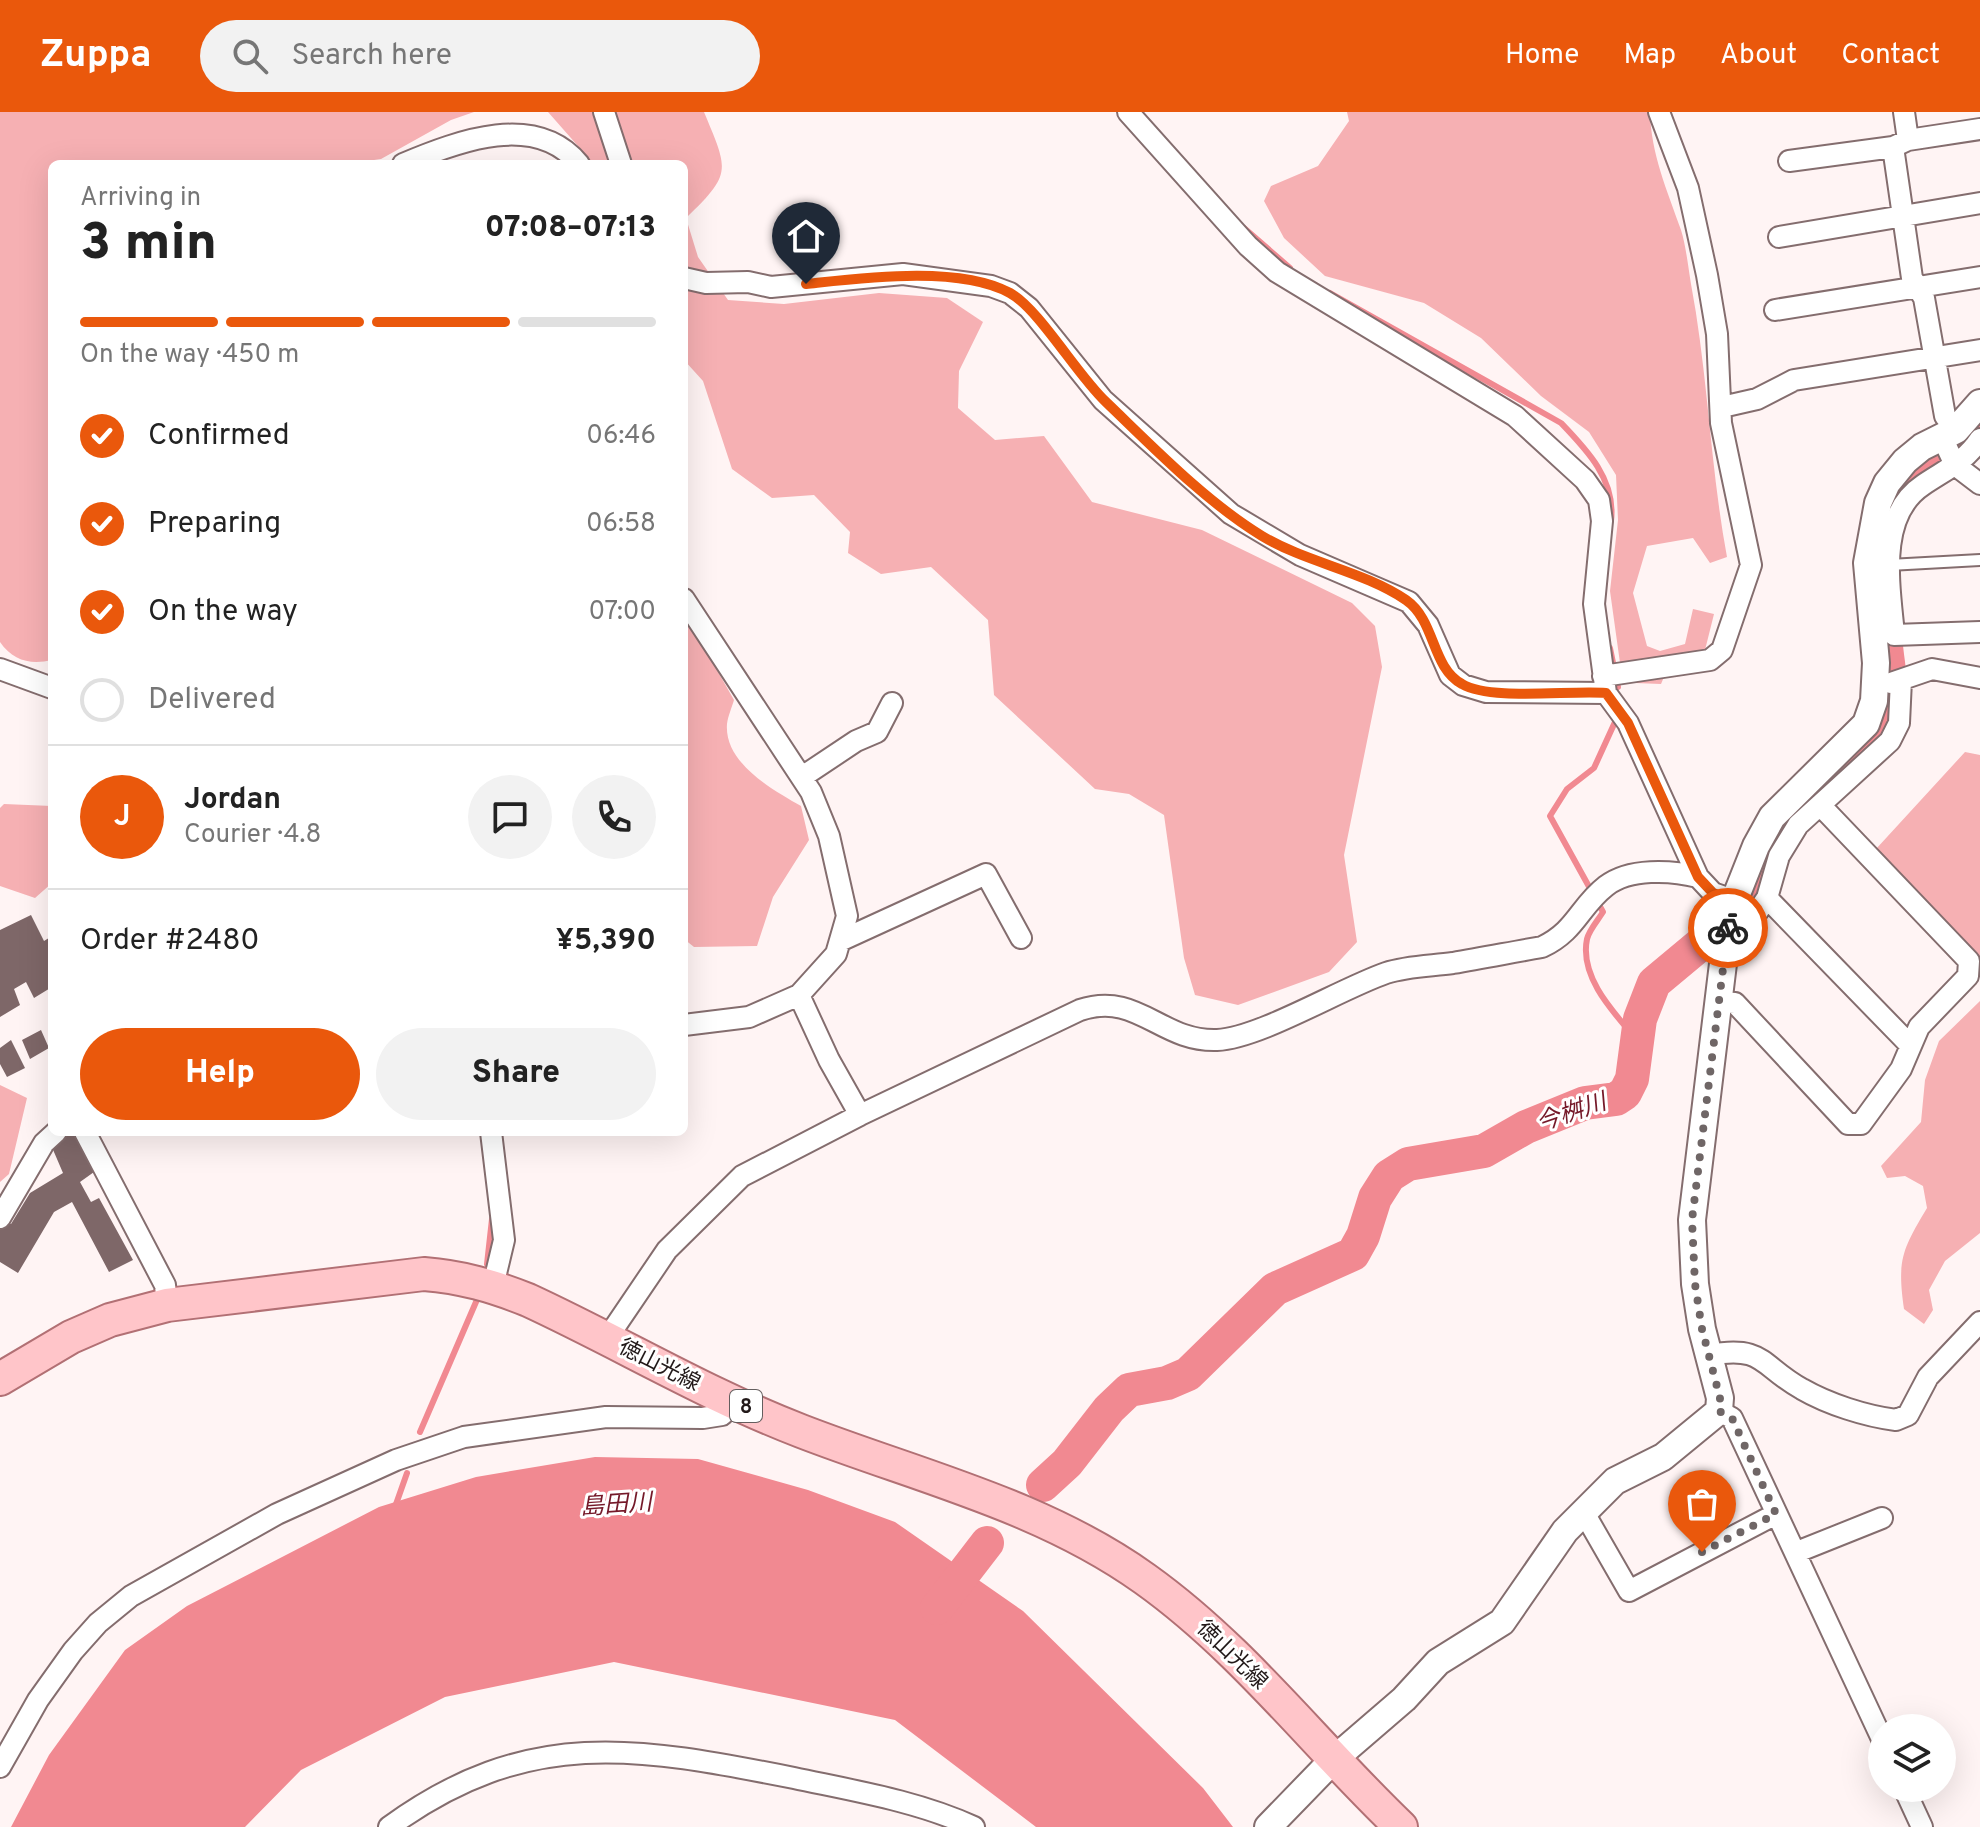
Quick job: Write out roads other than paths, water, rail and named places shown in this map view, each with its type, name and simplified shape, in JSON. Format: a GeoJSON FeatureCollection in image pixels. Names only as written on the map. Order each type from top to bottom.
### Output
{"type":"FeatureCollection","features":[{"type":"Feature","properties":{"kind":"main road","name":"徳山光線"},"geometry":{"type":"LineString","coordinates":[[0,1379],[71,1337],[110,1320],[167,1305],[424,1274],[459,1276],[493,1286],[608,1337],[798,1431],[958,1486],[1081,1539],[1142,1577],[1236,1652],[1326,1768],[1401,1827]]}},
{"type":"Feature","properties":{"kind":"street"},"geometry":{"type":"LineString","coordinates":[[604,112],[620,160]]}},
{"type":"Feature","properties":{"kind":"street"},"geometry":{"type":"LineString","coordinates":[[1128,112],[1248,246],[1277,272],[1515,416],[1585,480],[1599,500],[1602,521],[1594,604],[1604,684],[1628,723],[1698,877],[1713,893],[1733,900]]}},
{"type":"Feature","properties":{"kind":"street"},"geometry":{"type":"LineString","coordinates":[[688,279],[706,283],[748,282],[771,287],[903,274],[991,286],[1010,293],[1029,308],[1103,400],[1231,514],[1300,555],[1409,602],[1428,625],[1450,675],[1463,685],[1486,692],[1604,684],[1710,660],[1722,650],[1751,565],[1728,464],[1717,334],[1707,275],[1688,188],[1659,112]]}},
{"type":"Feature","properties":{"kind":"street"},"geometry":{"type":"LineString","coordinates":[[1904,112],[1900,144],[1903,215],[1912,278],[1924,298],[1945,416],[1969,455],[1911,494],[1896,520],[1889,565],[1894,635],[1980,632]]}},
{"type":"Feature","properties":{"kind":"street"},"geometry":{"type":"LineString","coordinates":[[413,160],[465,138],[497,130],[534,128],[566,144],[576,160]]}},
{"type":"Feature","properties":{"kind":"street"},"geometry":{"type":"LineString","coordinates":[[1789,161],[1980,129]]}},
{"type":"Feature","properties":{"kind":"street"},"geometry":{"type":"LineString","coordinates":[[1779,237],[1980,203]]}},
{"type":"Feature","properties":{"kind":"street"},"geometry":{"type":"LineString","coordinates":[[1775,310],[1980,277]]}},
{"type":"Feature","properties":{"kind":"street"},"geometry":{"type":"LineString","coordinates":[[1722,407],[1757,399],[1794,380],[1980,350]]}},
{"type":"Feature","properties":{"kind":"street"},"geometry":{"type":"LineString","coordinates":[[1955,465],[1959,435],[1980,403]]}},
{"type":"Feature","properties":{"kind":"street"},"geometry":{"type":"LineString","coordinates":[[1727,944],[1736,943],[1767,898],[1779,856],[1798,825],[1890,741],[1899,723],[1867,563],[1878,503],[1887,483],[1905,461],[1959,435]]}},
{"type":"Feature","properties":{"kind":"street"},"geometry":{"type":"LineString","coordinates":[[1955,465],[1980,484]]}},
{"type":"Feature","properties":{"kind":"street"},"geometry":{"type":"LineString","coordinates":[[688,605],[802,777],[829,836],[847,916],[836,954],[799,995],[749,1017],[688,1025]]}},
{"type":"Feature","properties":{"kind":"street"},"geometry":{"type":"LineString","coordinates":[[1929,634],[1932,669]]}},
{"type":"Feature","properties":{"kind":"street"},"geometry":{"type":"LineString","coordinates":[[0,669],[48,687]]}},
{"type":"Feature","properties":{"kind":"street"},"geometry":{"type":"LineString","coordinates":[[1268,1827],[1326,1768],[1404,1699],[1438,1662],[1502,1622],[1583,1511],[1615,1481],[1663,1457],[1719,1411],[1720,1398],[1695,1284],[1692,1220],[1733,900],[1772,817],[1866,724],[1889,682],[1932,669],[1980,678]]}},
{"type":"Feature","properties":{"kind":"street"},"geometry":{"type":"LineString","coordinates":[[802,777],[856,741],[877,732],[892,703]]}},
{"type":"Feature","properties":{"kind":"street"},"geometry":{"type":"LineString","coordinates":[[1719,1002],[1735,1003],[1848,1124],[1861,1124],[1901,1069],[1909,1044],[1919,1027],[1968,976],[1969,961],[1821,806]]}},
{"type":"Feature","properties":{"kind":"street"},"geometry":{"type":"LineString","coordinates":[[608,1337],[667,1250],[742,1176],[860,1115],[1099,1004],[1117,1004],[1191,1038],[1218,1040],[1244,1036],[1339,991],[1391,971],[1542,947],[1563,937],[1606,886],[1631,874],[1681,873],[1698,877]]}},
{"type":"Feature","properties":{"kind":"street"},"geometry":{"type":"LineString","coordinates":[[842,940],[986,874],[1021,938]]}},
{"type":"Feature","properties":{"kind":"street"},"geometry":{"type":"LineString","coordinates":[[1767,898],[1909,1044]]}},
{"type":"Feature","properties":{"kind":"street"},"geometry":{"type":"LineString","coordinates":[[799,995],[829,1060],[860,1115]]}},
{"type":"Feature","properties":{"kind":"street"},"geometry":{"type":"LineString","coordinates":[[0,1218],[44,1143],[52,1136]]}},
{"type":"Feature","properties":{"kind":"street"},"geometry":{"type":"LineString","coordinates":[[87,1136],[165,1285],[167,1305]]}},
{"type":"Feature","properties":{"kind":"street"},"geometry":{"type":"LineString","coordinates":[[493,1286],[504,1240],[496,1136]]}},
{"type":"Feature","properties":{"kind":"street"},"geometry":{"type":"LineString","coordinates":[[1709,1355],[1732,1351],[1759,1356],[1791,1383],[1809,1393],[1896,1420],[1908,1415],[1928,1377],[1980,1322]]}},
{"type":"Feature","properties":{"kind":"street"},"geometry":{"type":"LineString","coordinates":[[0,1767],[38,1700],[73,1651],[98,1623],[131,1596],[277,1514],[396,1460],[464,1437],[606,1417],[703,1418],[722,1415],[735,1401]]}},
{"type":"Feature","properties":{"kind":"street"},"geometry":{"type":"LineString","coordinates":[[1719,1411],[1732,1418],[1871,1714]]}},
{"type":"Feature","properties":{"kind":"street"},"geometry":{"type":"LineString","coordinates":[[1583,1511],[1629,1591],[1776,1514]]}},
{"type":"Feature","properties":{"kind":"street"},"geometry":{"type":"LineString","coordinates":[[1797,1552],[1882,1518]]}},
{"type":"Feature","properties":{"kind":"street"},"geometry":{"type":"LineString","coordinates":[[389,1827],[481,1774],[516,1763],[616,1751],[683,1755],[855,1791],[935,1809],[974,1827]]}},
{"type":"Feature","properties":{"kind":"street"},"geometry":{"type":"LineString","coordinates":[[1910,1802],[1922,1827]]}},
{"type":"Feature","properties":{"kind":"lane"},"geometry":{"type":"LineString","coordinates":[[1889,565],[1980,560]]}},
{"type":"Feature","properties":{"kind":"water","name":"島田川"},"geometry":{"type":"Polygon","coordinates":[[[595,1457],[698,1459],[808,1490],[895,1522],[1023,1611],[1203,1788],[1233,1827],[1036,1827],[895,1720],[614,1662],[445,1697],[301,1770],[245,1827],[11,1827],[49,1755],[125,1650],[187,1606],[379,1507],[476,1477],[595,1457]]]}},
{"type":"Feature","properties":{"kind":"waterway"},"geometry":{"type":"LineString","coordinates":[[1244,228],[1290,268]]}},
{"type":"Feature","properties":{"kind":"waterway"},"geometry":{"type":"LineString","coordinates":[[1330,293],[1561,423],[1598,467],[1609,492],[1611,521]]}},
{"type":"Feature","properties":{"kind":"waterway","name":"今桝川"},"geometry":{"type":"LineString","coordinates":[[1881,550],[1891,508],[1903,483],[1922,463],[1965,440],[1980,425]]}},
{"type":"Feature","properties":{"kind":"waterway","name":"今桝川"},"geometry":{"type":"LineString","coordinates":[[1043,1485],[1067,1463],[1109,1409],[1129,1390],[1167,1383],[1188,1374],[1275,1289],[1353,1254],[1363,1236],[1375,1198],[1389,1176],[1408,1164],[1484,1151],[1526,1127],[1585,1103],[1616,1099],[1625,1093],[1632,1079],[1640,1019],[1654,983],[1744,908],[1774,842],[1788,820],[1880,734],[1890,703],[1886,646]]}},
{"type":"Feature","properties":{"kind":"waterway"},"geometry":{"type":"LineString","coordinates":[[1610,648],[1618,687]]}},
{"type":"Feature","properties":{"kind":"waterway"},"geometry":{"type":"LineString","coordinates":[[1615,722],[1594,768],[1567,789],[1550,816],[1603,912],[1587,939],[1588,968],[1601,994],[1638,1041]]}},
{"type":"Feature","properties":{"kind":"waterway"},"geometry":{"type":"LineString","coordinates":[[487,1264],[492,1219]]}},
{"type":"Feature","properties":{"kind":"waterway"},"geometry":{"type":"LineString","coordinates":[[420,1432],[479,1295]]}},
{"type":"Feature","properties":{"kind":"waterway"},"geometry":{"type":"LineString","coordinates":[[395,1507],[407,1473]]}},
{"type":"Feature","properties":{"kind":"waterway","name":"今桝川"},"geometry":{"type":"LineString","coordinates":[[937,1608],[987,1543]]}}]}
